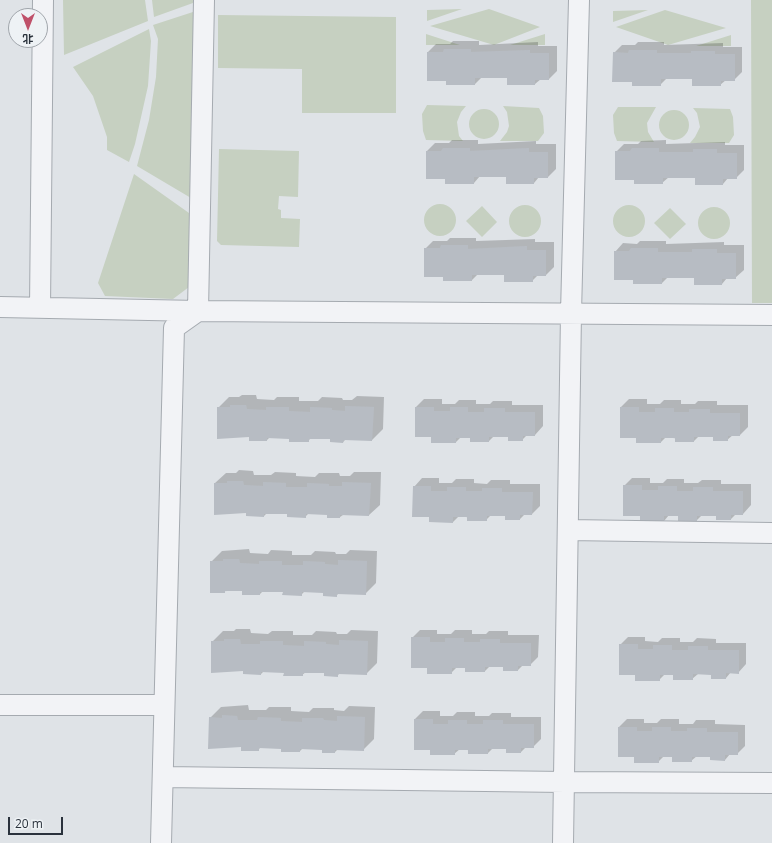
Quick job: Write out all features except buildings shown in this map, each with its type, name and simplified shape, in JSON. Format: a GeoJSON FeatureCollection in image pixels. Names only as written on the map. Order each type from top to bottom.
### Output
{"type":"FeatureCollection","features":[{"type":"Feature","properties":{"kind":"lane"},"geometry":{"type":"LineString","coordinates":[[40,308],[43,0]]}},
{"type":"Feature","properties":{"kind":"lane"},"geometry":{"type":"LineString","coordinates":[[198,311],[204,0]]}},
{"type":"Feature","properties":{"kind":"lane"},"geometry":{"type":"LineString","coordinates":[[563,843],[571,313],[579,0]]}},
{"type":"Feature","properties":{"kind":"lane"},"geometry":{"type":"LineString","coordinates":[[0,307],[198,311],[772,315]]}},
{"type":"Feature","properties":{"kind":"lane"},"geometry":{"type":"LineString","coordinates":[[161,843],[174,328],[198,311]]}},
{"type":"Feature","properties":{"kind":"lane"},"geometry":{"type":"LineString","coordinates":[[568,530],[772,533]]}},
{"type":"Feature","properties":{"kind":"lane"},"geometry":{"type":"LineString","coordinates":[[0,705],[164,705]]}},
{"type":"Feature","properties":{"kind":"lane"},"geometry":{"type":"LineString","coordinates":[[163,776],[565,782],[772,783]]}},
{"type":"Feature","properties":{"kind":"green space"},"geometry":{"type":"Polygon","coordinates":[[[63,0],[145,0],[148,21],[64,55],[63,0]]]}},
{"type":"Feature","properties":{"kind":"green space"},"geometry":{"type":"Polygon","coordinates":[[[152,0],[193,0],[193,3],[154,17],[152,0]]]}},
{"type":"Feature","properties":{"kind":"green space"},"geometry":{"type":"Polygon","coordinates":[[[751,0],[772,0],[772,303],[752,303],[751,0]]]}},
{"type":"Feature","properties":{"kind":"green space"},"geometry":{"type":"Polygon","coordinates":[[[462,9],[427,21],[427,10],[462,9]]]}},
{"type":"Feature","properties":{"kind":"green space"},"geometry":{"type":"Polygon","coordinates":[[[489,9],[540,27],[494,45],[430,26],[489,9]]]}},
{"type":"Feature","properties":{"kind":"green space"},"geometry":{"type":"Polygon","coordinates":[[[648,10],[613,22],[613,11],[648,10]]]}},
{"type":"Feature","properties":{"kind":"green space"},"geometry":{"type":"Polygon","coordinates":[[[665,10],[726,28],[668,45],[616,27],[665,10]]]}},
{"type":"Feature","properties":{"kind":"green space"},"geometry":{"type":"Polygon","coordinates":[[[196,11],[191,198],[137,166],[149,120],[156,77],[158,39],[153,25],[196,11]]]}},
{"type":"Feature","properties":{"kind":"green space"},"geometry":{"type":"Polygon","coordinates":[[[218,15],[396,17],[396,113],[302,113],[302,69],[218,68],[218,15]]]}},
{"type":"Feature","properties":{"kind":"green space"},"geometry":{"type":"Polygon","coordinates":[[[149,29],[151,41],[148,86],[135,144],[129,162],[107,150],[107,137],[93,96],[73,67],[149,29]]]}},
{"type":"Feature","properties":{"kind":"green space"},"geometry":{"type":"Polygon","coordinates":[[[426,34],[460,45],[426,45],[426,34]]]}},
{"type":"Feature","properties":{"kind":"green space"},"geometry":{"type":"Polygon","coordinates":[[[545,34],[545,45],[510,45],[545,34]]]}},
{"type":"Feature","properties":{"kind":"green space"},"geometry":{"type":"Polygon","coordinates":[[[731,35],[731,46],[696,46],[731,35]]]}},
{"type":"Feature","properties":{"kind":"green space"},"geometry":{"type":"Polygon","coordinates":[[[427,105],[466,106],[461,112],[457,122],[459,136],[463,141],[426,140],[423,131],[422,114],[427,105]]]}},
{"type":"Feature","properties":{"kind":"green space"},"geometry":{"type":"Polygon","coordinates":[[[503,106],[539,108],[543,116],[544,133],[538,141],[500,141],[507,132],[509,126],[507,112],[503,106]]]}},
{"type":"Feature","properties":{"kind":"green space"},"geometry":{"type":"Polygon","coordinates":[[[618,107],[656,107],[647,123],[648,132],[654,142],[617,141],[614,133],[613,115],[618,107]]]}},
{"type":"Feature","properties":{"kind":"green space"},"geometry":{"type":"Polygon","coordinates":[[[693,108],[730,109],[733,117],[734,135],[729,143],[690,143],[700,127],[697,113],[693,108]]]}},
{"type":"Feature","properties":{"kind":"green space"},"geometry":{"type":"Polygon","coordinates":[[[484,109],[495,113],[499,124],[495,135],[484,139],[473,135],[469,124],[473,113],[484,109]]]}},
{"type":"Feature","properties":{"kind":"green space"},"geometry":{"type":"Polygon","coordinates":[[[674,110],[685,114],[689,125],[685,136],[674,140],[663,136],[659,125],[663,114],[674,110]]]}},
{"type":"Feature","properties":{"kind":"green space"},"geometry":{"type":"Polygon","coordinates":[[[219,149],[299,151],[298,197],[279,196],[278,209],[281,210],[281,218],[300,219],[299,247],[221,245],[217,241],[219,149]]]}},
{"type":"Feature","properties":{"kind":"green space"},"geometry":{"type":"Polygon","coordinates":[[[134,174],[189,213],[189,287],[173,299],[105,296],[98,283],[134,174]]]}},
{"type":"Feature","properties":{"kind":"green space"},"geometry":{"type":"Polygon","coordinates":[[[437,204],[443,204],[453,211],[456,220],[455,226],[449,233],[443,236],[437,236],[427,229],[424,223],[424,217],[431,207],[437,204]]]}},
{"type":"Feature","properties":{"kind":"green space"},"geometry":{"type":"Polygon","coordinates":[[[522,205],[528,205],[538,212],[541,221],[540,227],[534,234],[528,237],[522,237],[512,230],[509,224],[509,218],[516,208],[522,205]]]}},
{"type":"Feature","properties":{"kind":"green space"},"geometry":{"type":"Polygon","coordinates":[[[626,205],[632,205],[642,212],[645,221],[644,227],[638,234],[632,237],[626,237],[616,230],[613,224],[613,218],[620,208],[626,205]]]}},
{"type":"Feature","properties":{"kind":"green space"},"geometry":{"type":"Polygon","coordinates":[[[482,206],[497,222],[482,237],[466,221],[482,206]]]}},
{"type":"Feature","properties":{"kind":"green space"},"geometry":{"type":"Polygon","coordinates":[[[711,207],[717,207],[727,214],[730,223],[729,229],[723,236],[717,239],[711,239],[701,232],[698,226],[698,220],[705,210],[711,207]]]}},
{"type":"Feature","properties":{"kind":"green space"},"geometry":{"type":"Polygon","coordinates":[[[670,208],[686,224],[670,239],[654,223],[670,208]]]}}]}
